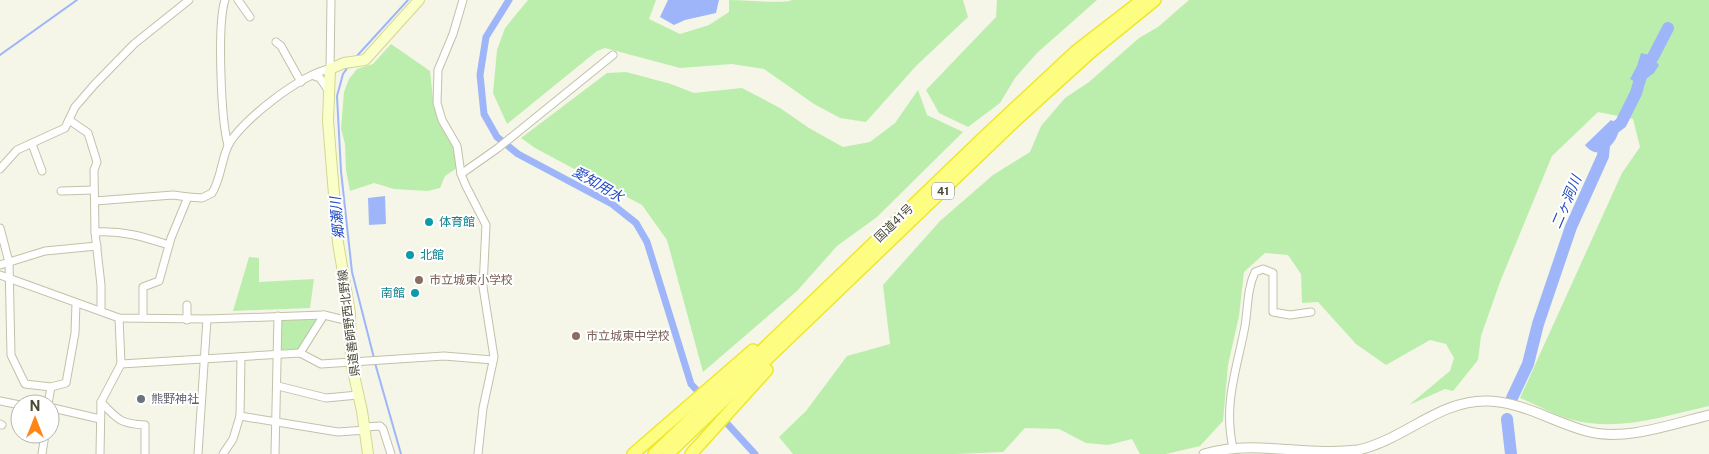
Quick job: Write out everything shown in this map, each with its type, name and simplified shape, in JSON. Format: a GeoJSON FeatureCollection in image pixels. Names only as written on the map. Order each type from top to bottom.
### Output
{"type":"FeatureCollection","features":[{"type":"Feature","properties":{"kind":"highway","name":"国道41号"},"geometry":{"type":"LineString","coordinates":[[733,386],[795,318],[1076,52],[1142,0]]}},
{"type":"Feature","properties":{"kind":"highway","name":"国道41号"},"geometry":{"type":"LineString","coordinates":[[654,454],[685,423],[733,386],[808,320],[1016,120],[1091,52],[1155,0]]}},
{"type":"Feature","properties":{"kind":"highway"},"geometry":{"type":"LineString","coordinates":[[633,454],[685,423],[733,386]]}},
{"type":"Feature","properties":{"kind":"highway"},"geometry":{"type":"LineString","coordinates":[[691,454],[705,439],[733,386]]}},
{"type":"Feature","properties":{"kind":"highway","name":"国道41号"},"geometry":{"type":"LineString","coordinates":[[668,454],[685,423]]}},
{"type":"Feature","properties":{"kind":"main road"},"geometry":{"type":"LineString","coordinates":[[330,69],[344,63],[365,60],[420,0]]}},
{"type":"Feature","properties":{"kind":"main road","name":"県道善師野西北野線"},"geometry":{"type":"LineString","coordinates":[[330,69],[328,90],[338,243],[349,322],[351,362],[365,428],[368,454]]}},
{"type":"Feature","properties":{"kind":"street"},"geometry":{"type":"LineString","coordinates":[[0,168],[17,150],[65,128],[75,107],[134,44],[189,0]]}},
{"type":"Feature","properties":{"kind":"street"},"geometry":{"type":"LineString","coordinates":[[225,0],[222,8],[220,48],[228,145]]}},
{"type":"Feature","properties":{"kind":"street"},"geometry":{"type":"LineString","coordinates":[[238,0],[250,17]]}},
{"type":"Feature","properties":{"kind":"street"},"geometry":{"type":"LineString","coordinates":[[95,201],[173,195],[202,198],[212,193],[228,145],[262,106],[323,70],[330,69],[331,0]]}},
{"type":"Feature","properties":{"kind":"street"},"geometry":{"type":"LineString","coordinates":[[463,0],[453,34],[438,70],[437,103],[442,120],[457,146],[461,174],[486,225],[483,286],[493,360],[483,408],[478,454]]}},
{"type":"Feature","properties":{"kind":"street"},"geometry":{"type":"LineString","coordinates":[[276,42],[281,46],[301,82]]}},
{"type":"Feature","properties":{"kind":"street"},"geometry":{"type":"LineString","coordinates":[[461,174],[498,148],[613,55]]}},
{"type":"Feature","properties":{"kind":"street"},"geometry":{"type":"LineString","coordinates":[[314,76],[320,78],[328,90]]}},
{"type":"Feature","properties":{"kind":"street"},"geometry":{"type":"LineString","coordinates":[[69,120],[88,133],[96,162],[94,170],[95,232],[101,285],[101,311]]}},
{"type":"Feature","properties":{"kind":"street"},"geometry":{"type":"LineString","coordinates":[[32,144],[42,171]]}},
{"type":"Feature","properties":{"kind":"street"},"geometry":{"type":"LineString","coordinates":[[61,191],[94,190]]}},
{"type":"Feature","properties":{"kind":"street"},"geometry":{"type":"LineString","coordinates":[[143,317],[143,287],[159,281],[169,245],[188,197]]}},
{"type":"Feature","properties":{"kind":"street"},"geometry":{"type":"LineString","coordinates":[[0,228],[9,264],[11,355],[25,384],[51,388],[66,384],[75,333],[76,303]]}},
{"type":"Feature","properties":{"kind":"street"},"geometry":{"type":"LineString","coordinates":[[95,232],[131,233],[169,245]]}},
{"type":"Feature","properties":{"kind":"street"},"geometry":{"type":"LineString","coordinates":[[0,265],[9,264],[45,251],[97,246]]}},
{"type":"Feature","properties":{"kind":"street"},"geometry":{"type":"LineString","coordinates":[[1233,448],[1229,425],[1231,390],[1244,334],[1250,284],[1255,272],[1263,269],[1273,273],[1274,312],[1290,315],[1310,312]]}},
{"type":"Feature","properties":{"kind":"street"},"geometry":{"type":"LineString","coordinates":[[0,275],[119,318],[143,317],[187,320],[324,315],[349,322]]}},
{"type":"Feature","properties":{"kind":"street"},"geometry":{"type":"LineString","coordinates":[[187,305],[187,320]]}},
{"type":"Feature","properties":{"kind":"street"},"geometry":{"type":"LineString","coordinates":[[300,353],[324,315]]}},
{"type":"Feature","properties":{"kind":"street"},"geometry":{"type":"LineString","coordinates":[[275,454],[278,386],[278,316]]}},
{"type":"Feature","properties":{"kind":"street"},"geometry":{"type":"LineString","coordinates":[[101,454],[101,402],[121,364],[119,318]]}},
{"type":"Feature","properties":{"kind":"street"},"geometry":{"type":"LineString","coordinates":[[198,454],[207,319]]}},
{"type":"Feature","properties":{"kind":"street"},"geometry":{"type":"LineString","coordinates":[[121,364],[242,357],[277,353],[300,353],[321,364],[444,356],[493,360]]}},
{"type":"Feature","properties":{"kind":"street"},"geometry":{"type":"LineString","coordinates":[[222,454],[233,439],[240,416],[242,357]]}},
{"type":"Feature","properties":{"kind":"street"},"geometry":{"type":"LineString","coordinates":[[278,386],[326,398],[358,395]]}},
{"type":"Feature","properties":{"kind":"street"},"geometry":{"type":"LineString","coordinates":[[50,394],[51,388]]}},
{"type":"Feature","properties":{"kind":"street"},"geometry":{"type":"LineString","coordinates":[[1204,454],[1233,448],[1260,448],[1315,453],[1339,453],[1360,449],[1381,444],[1438,413],[1474,401],[1508,403],[1571,426],[1605,434],[1634,432],[1709,415]]}},
{"type":"Feature","properties":{"kind":"street"},"geometry":{"type":"LineString","coordinates":[[101,402],[119,421],[128,424],[145,425],[145,454]]}},
{"type":"Feature","properties":{"kind":"street"},"geometry":{"type":"LineString","coordinates":[[60,410],[100,419]]}},
{"type":"Feature","properties":{"kind":"street"},"geometry":{"type":"LineString","coordinates":[[240,416],[338,432],[380,426],[383,429],[391,454]]}},
{"type":"Feature","properties":{"kind":"green space"},"geometry":{"type":"Polygon","coordinates":[[[528,0],[656,0],[649,19],[680,34],[709,25],[729,12],[729,0],[772,2],[792,0],[963,0],[968,17],[916,66],[866,122],[840,118],[814,104],[764,69],[732,64],[680,68],[605,48],[597,51],[507,124],[493,93],[497,50],[505,28],[528,0]]]}},
{"type":"Feature","properties":{"kind":"green space"},"geometry":{"type":"Polygon","coordinates":[[[997,0],[1097,0],[1037,53],[1015,78],[1000,103],[968,127],[939,113],[926,90],[996,17],[997,0]]]}},
{"type":"Feature","properties":{"kind":"green space"},"geometry":{"type":"Polygon","coordinates":[[[1189,0],[1709,0],[1709,406],[1641,421],[1607,424],[1573,420],[1520,398],[1622,173],[1640,147],[1633,119],[1598,112],[1552,156],[1500,282],[1481,336],[1478,360],[1453,391],[1445,389],[1409,405],[1450,371],[1454,358],[1446,344],[1430,340],[1386,365],[1356,344],[1318,302],[1302,303],[1301,274],[1288,255],[1265,253],[1244,272],[1239,316],[1228,365],[1223,421],[1200,446],[1166,454],[1140,454],[1132,439],[1108,445],[1086,443],[1059,429],[1025,428],[1003,452],[957,454],[793,454],[779,437],[806,411],[847,356],[890,344],[883,285],[940,221],[993,175],[1030,152],[1041,126],[1065,98],[1089,82],[1139,38],[1158,27],[1189,0]]]}},
{"type":"Feature","properties":{"kind":"green space"},"geometry":{"type":"Polygon","coordinates":[[[391,44],[430,71],[434,108],[454,149],[457,168],[445,176],[440,188],[428,191],[394,189],[374,183],[350,191],[346,170],[345,144],[341,129],[344,92],[349,79],[357,69],[373,64],[391,44]]]}},
{"type":"Feature","properties":{"kind":"green space"},"geometry":{"type":"Polygon","coordinates":[[[626,72],[671,84],[694,93],[742,88],[780,108],[809,128],[843,147],[870,142],[895,123],[918,90],[927,115],[963,132],[877,217],[837,246],[797,291],[703,372],[667,240],[642,205],[535,148],[521,138],[607,73],[626,72]]]}},
{"type":"Feature","properties":{"kind":"green space"},"geometry":{"type":"Polygon","coordinates":[[[249,257],[259,258],[259,282],[314,279],[310,308],[233,311],[249,257]]]}},
{"type":"Feature","properties":{"kind":"green space"},"geometry":{"type":"Polygon","coordinates":[[[317,318],[308,337],[298,349],[280,350],[281,319],[317,318]]]}},
{"type":"Feature","properties":{"kind":"water"},"geometry":{"type":"Polygon","coordinates":[[[668,0],[719,0],[716,13],[685,20],[674,25],[660,17],[668,0]]]}},
{"type":"Feature","properties":{"kind":"water"},"geometry":{"type":"Polygon","coordinates":[[[1641,53],[1650,55],[1659,65],[1654,73],[1639,84],[1630,79],[1641,53]]]}},
{"type":"Feature","properties":{"kind":"water"},"geometry":{"type":"Polygon","coordinates":[[[1611,120],[1619,125],[1619,131],[1617,137],[1608,148],[1597,152],[1585,145],[1611,120]]]}},
{"type":"Feature","properties":{"kind":"water"},"geometry":{"type":"Polygon","coordinates":[[[385,196],[386,224],[369,225],[368,198],[385,196]]]}},
{"type":"Feature","properties":{"kind":"waterway"},"geometry":{"type":"LineString","coordinates":[[0,55],[77,0]]}},
{"type":"Feature","properties":{"kind":"waterway","name":"郷瀬川"},"geometry":{"type":"LineString","coordinates":[[356,57],[408,0]]}},
{"type":"Feature","properties":{"kind":"waterway","name":"愛知用水"},"geometry":{"type":"LineString","coordinates":[[509,0],[486,37],[480,75],[484,114],[497,137],[518,154],[612,204],[636,223],[647,242],[691,384],[703,397]]}},
{"type":"Feature","properties":{"kind":"waterway","name":"二ヶ洞川"},"geometry":{"type":"LineString","coordinates":[[1512,398],[1528,364],[1538,324],[1571,227],[1603,156],[1605,135],[1621,123],[1636,93],[1644,66],[1653,57],[1668,28]]}},
{"type":"Feature","properties":{"kind":"waterway","name":"郷瀬川"},"geometry":{"type":"LineString","coordinates":[[348,67],[343,74],[337,96],[341,171],[352,272],[374,358]]}},
{"type":"Feature","properties":{"kind":"waterway","name":"郷瀬川"},"geometry":{"type":"LineString","coordinates":[[375,363],[401,454]]}},
{"type":"Feature","properties":{"kind":"waterway","name":"愛知用水"},"geometry":{"type":"LineString","coordinates":[[712,407],[755,454]]}},
{"type":"Feature","properties":{"kind":"waterway","name":"二ヶ洞川"},"geometry":{"type":"LineString","coordinates":[[1507,419],[1511,454]]}},
{"type":"Feature","properties":{"kind":"place","name":"体育館"},"geometry":{"type":"Point","coordinates":[429,222]}},
{"type":"Feature","properties":{"kind":"place","name":"北館"},"geometry":{"type":"Point","coordinates":[410,255]}},
{"type":"Feature","properties":{"kind":"place","name":"市立城東小学校"},"geometry":{"type":"Point","coordinates":[419,280]}},
{"type":"Feature","properties":{"kind":"place","name":"南館"},"geometry":{"type":"Point","coordinates":[415,293]}},
{"type":"Feature","properties":{"kind":"place","name":"市立城東中学校"},"geometry":{"type":"Point","coordinates":[576,336]}},
{"type":"Feature","properties":{"kind":"place","name":"熊野神社"},"geometry":{"type":"Point","coordinates":[141,399]}}]}
